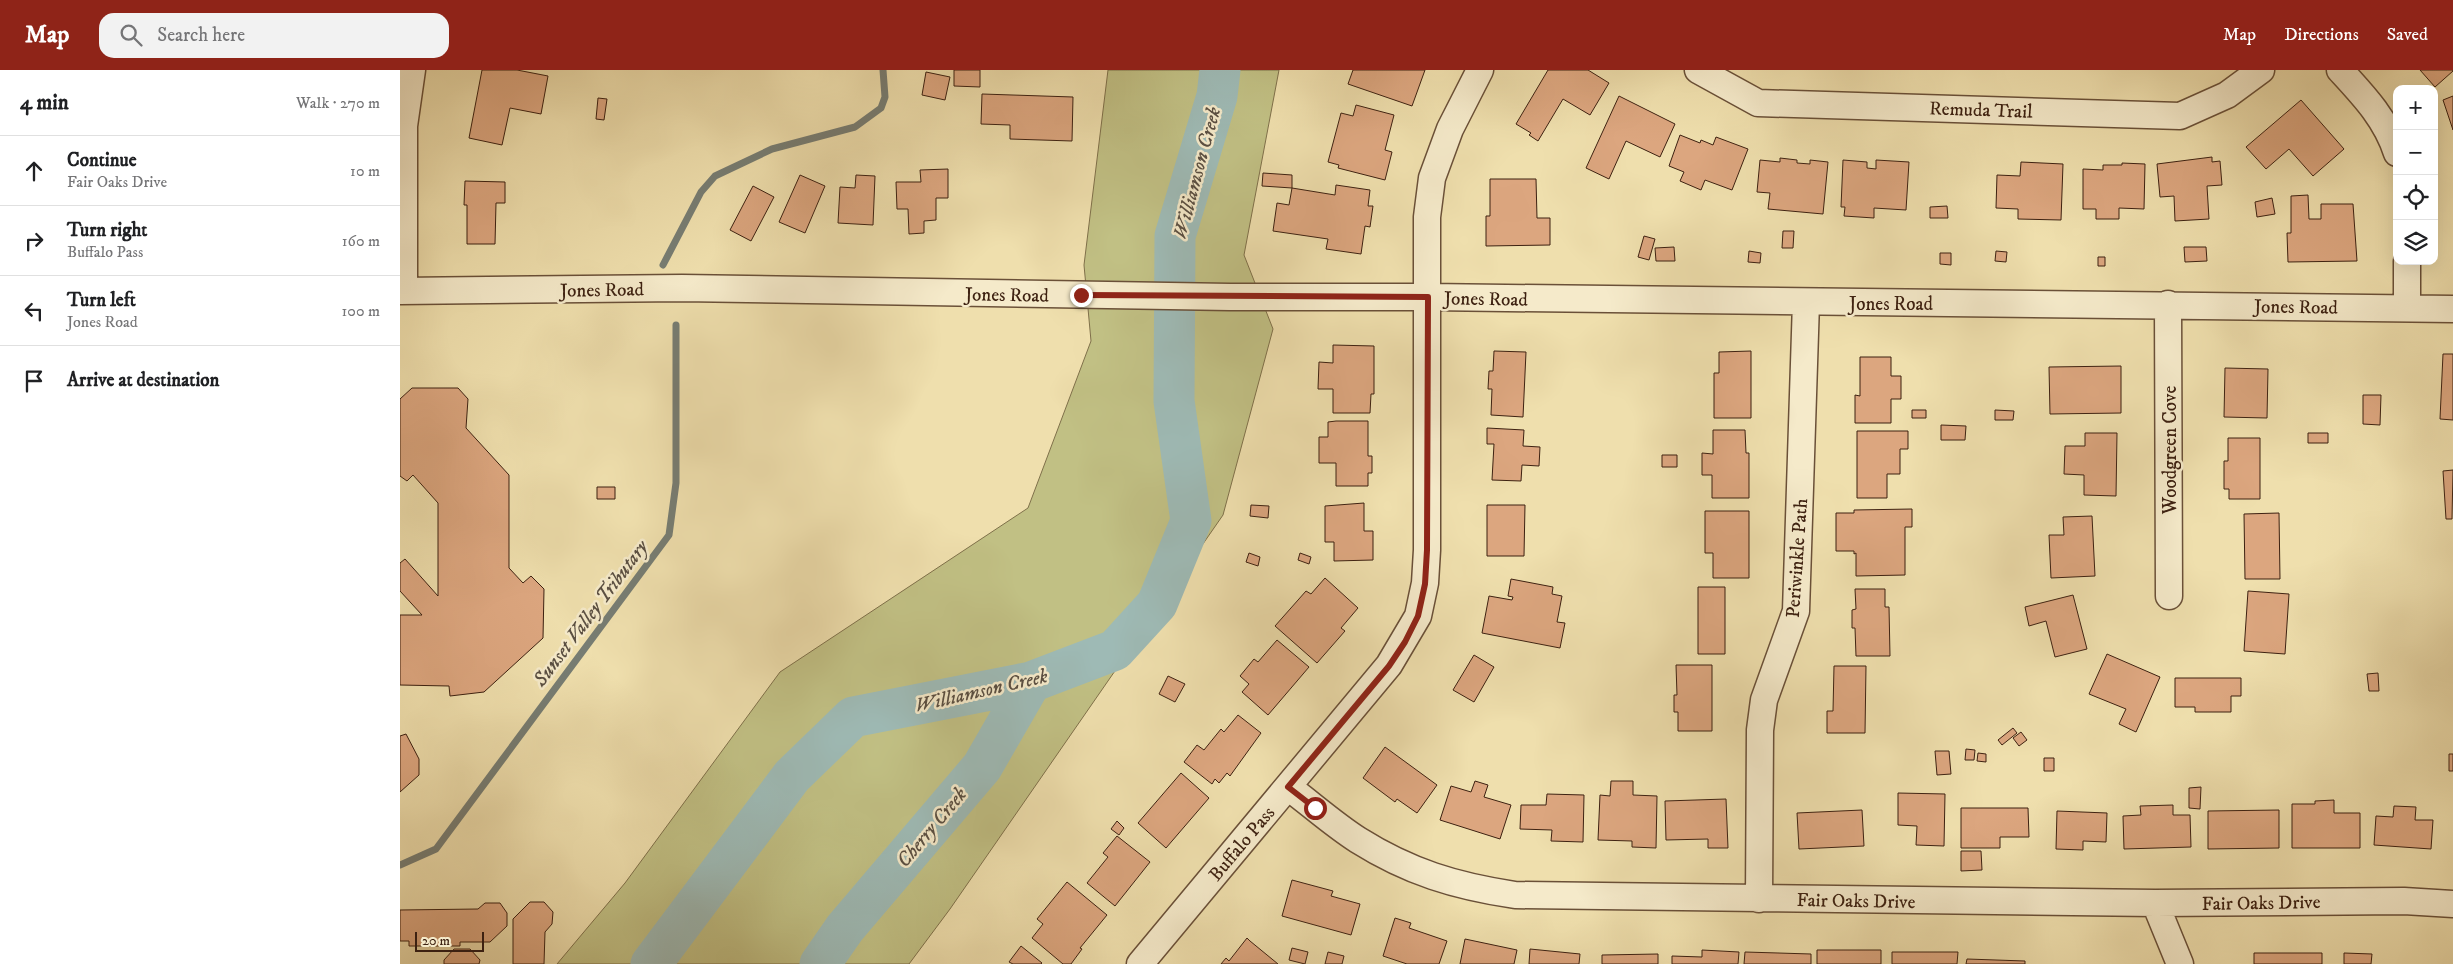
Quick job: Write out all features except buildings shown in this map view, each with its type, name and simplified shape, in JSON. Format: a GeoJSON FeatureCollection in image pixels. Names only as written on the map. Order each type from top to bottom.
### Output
{"type":"FeatureCollection","features":[{"type":"Feature","properties":{"kind":"street"},"geometry":{"type":"LineString","coordinates":[[402,291],[404,126],[412,70]]}},
{"type":"Feature","properties":{"kind":"street","name":"Buffalo Pass"},"geometry":{"type":"LineString","coordinates":[[1140,964],[1389,666],[1418,616],[1425,584],[1427,550],[1427,217],[1432,178],[1450,129],[1480,70]]}},
{"type":"Feature","properties":{"kind":"street","name":"Remuda Trail"},"geometry":{"type":"LineString","coordinates":[[1698,70],[1758,102],[2180,116],[2227,95],[2260,70]]}},
{"type":"Feature","properties":{"kind":"street"},"geometry":{"type":"LineString","coordinates":[[2340,70],[2375,108],[2393,141]]}},
{"type":"Feature","properties":{"kind":"street"},"geometry":{"type":"LineString","coordinates":[[2406,307],[2407,265]]}},
{"type":"Feature","properties":{"kind":"street","name":"Jones Road"},"geometry":{"type":"LineString","coordinates":[[402,291],[682,288],[1230,297],[2168,304],[2453,309]]}},
{"type":"Feature","properties":{"kind":"street","name":"Periwinkle Path"},"geometry":{"type":"LineString","coordinates":[[1759,899],[1760,730],[1764,700],[1788,636],[1797,604],[1806,302]]}},
{"type":"Feature","properties":{"kind":"street","name":"Woodgreen Cove"},"geometry":{"type":"LineString","coordinates":[[2168,304],[2169,596]]}},
{"type":"Feature","properties":{"kind":"street","name":"Fair Oaks Drive"},"geometry":{"type":"LineString","coordinates":[[1288,787],[1356,839],[1390,859],[1427,875],[1467,888],[1515,895],[1554,897],[2155,903],[2404,901],[2453,904]]}},
{"type":"Feature","properties":{"kind":"street"},"geometry":{"type":"LineString","coordinates":[[2155,903],[2180,964]]}},
{"type":"Feature","properties":{"kind":"shaded area"},"geometry":{"type":"Polygon","coordinates":[[[1108,70],[1279,70],[1244,255],[1273,329],[1223,515],[950,909],[909,964],[557,964],[625,883],[780,672],[1028,508],[1091,341],[1084,265],[1108,70]]]}},
{"type":"Feature","properties":{"kind":"waterway","name":"Sunset Valley Tributary"},"geometry":{"type":"LineString","coordinates":[[663,265],[701,192],[715,176],[772,149],[855,127],[881,108],[885,97],[883,70]]}},
{"type":"Feature","properties":{"kind":"waterway","name":"Williamson Creek"},"geometry":{"type":"LineString","coordinates":[[651,964],[792,776],[853,717],[1031,682],[1115,650],[1157,604],[1191,521],[1174,401],[1175,236],[1217,96],[1220,70]]}},
{"type":"Feature","properties":{"kind":"waterway","name":"Sunset Valley Tributary"},"geometry":{"type":"LineString","coordinates":[[400,865],[436,849],[669,535],[676,483],[676,325]]}},
{"type":"Feature","properties":{"kind":"waterway","name":"Cherry Creek"},"geometry":{"type":"LineString","coordinates":[[820,964],[845,928],[982,767],[1031,682]]}},
{"type":"Feature","properties":{"kind":"route"},"geometry":{"type":"LineString","coordinates":[[1081,295],[1428,297],[1427,550],[1425,584],[1418,616],[1405,642],[1389,666],[1288,787],[1315,808]]}}]}
